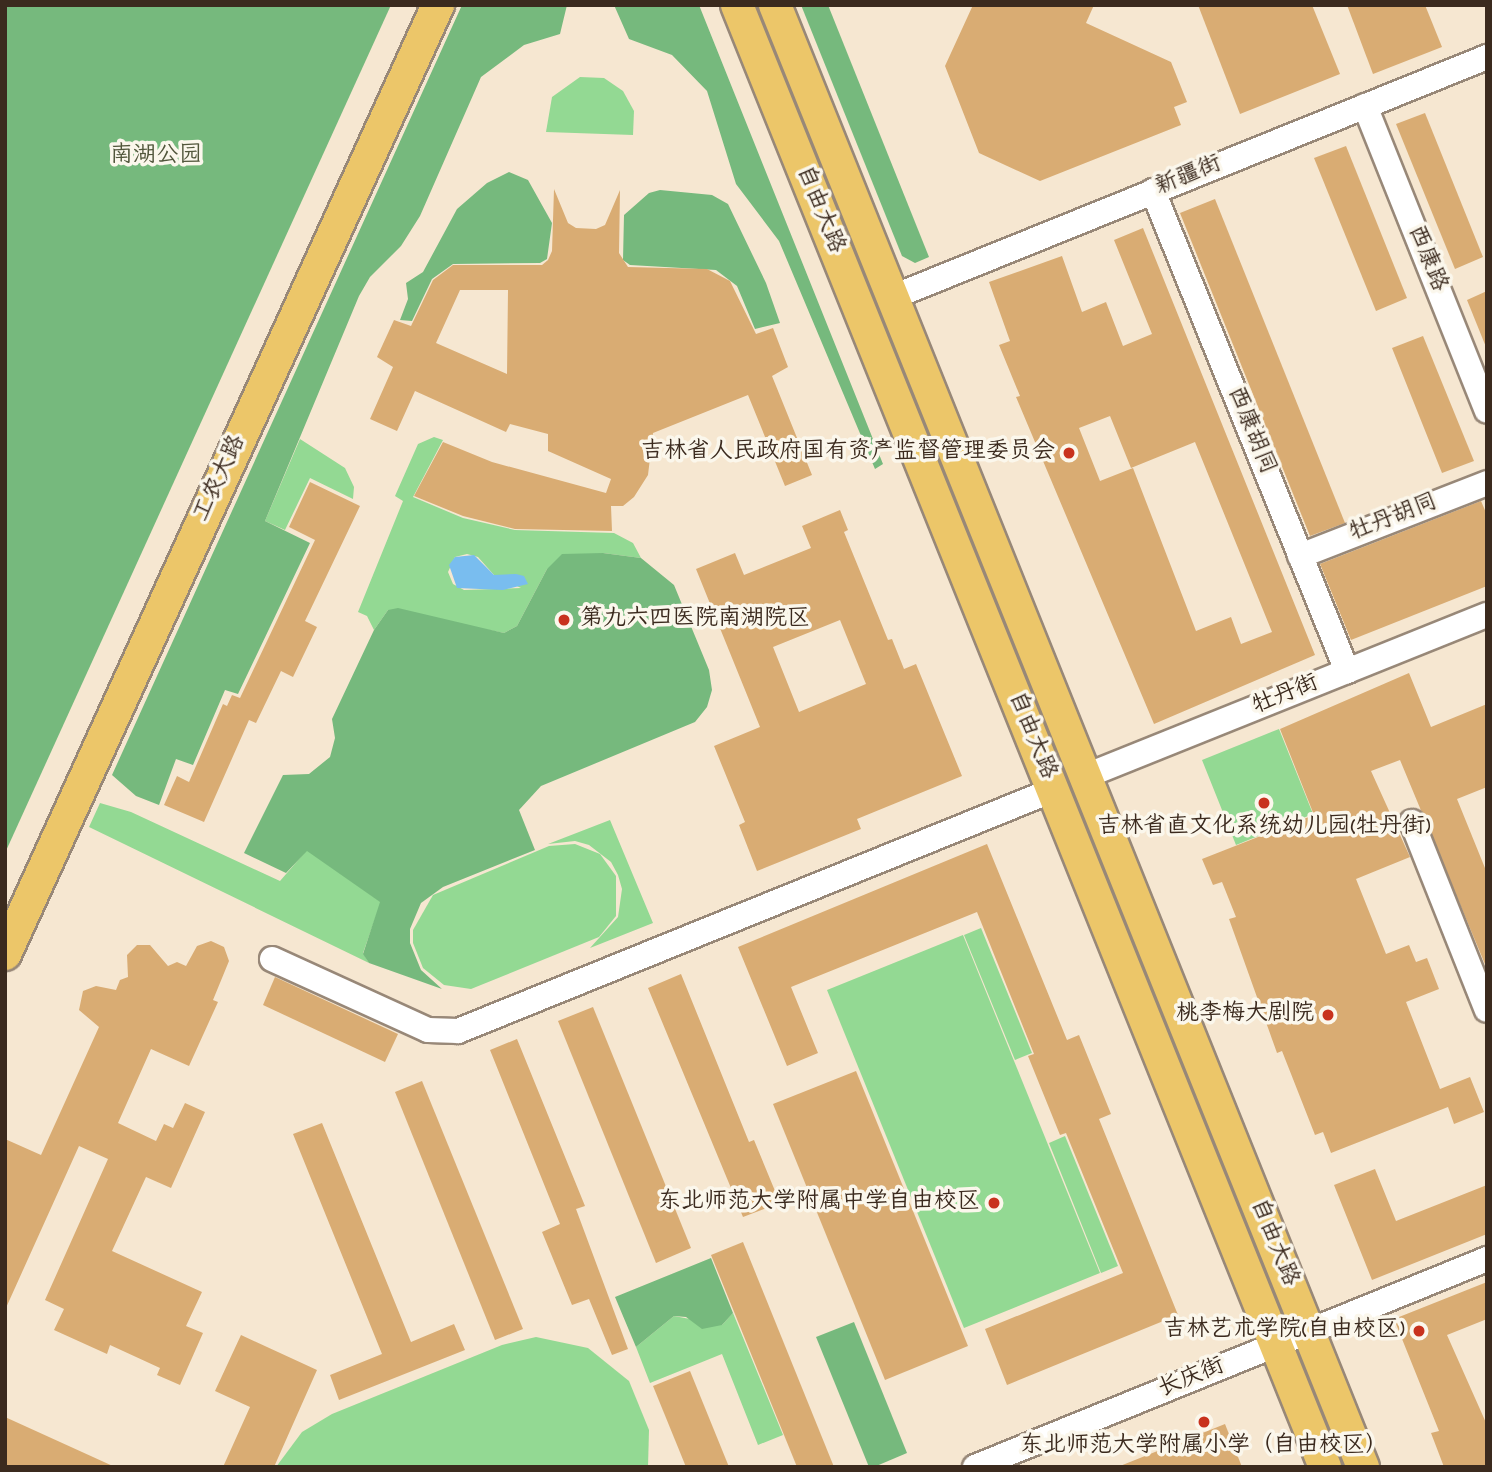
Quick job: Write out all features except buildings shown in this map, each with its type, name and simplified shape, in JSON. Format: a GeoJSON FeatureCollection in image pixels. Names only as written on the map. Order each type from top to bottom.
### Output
{"type":"FeatureCollection","features":[{"type":"Feature","properties":{"kind":"main road","name":"工农大路"},"geometry":{"type":"LineString","coordinates":[[5,909],[414,5]]}},
{"type":"Feature","properties":{"kind":"main road","name":"工农大路"},"geometry":{"type":"LineString","coordinates":[[5,954],[438,5]]}},
{"type":"Feature","properties":{"kind":"main road","name":"自由大路"},"geometry":{"type":"LineString","coordinates":[[737,5],[1325,1467]]}},
{"type":"Feature","properties":{"kind":"main road","name":"自由大路"},"geometry":{"type":"LineString","coordinates":[[775,5],[1363,1467]]}},
{"type":"Feature","properties":{"kind":"street","name":"新疆街"},"geometry":{"type":"LineString","coordinates":[[892,297],[1487,57]]}},
{"type":"Feature","properties":{"kind":"street","name":"西康路"},"geometry":{"type":"LineString","coordinates":[[1365,106],[1487,411]]}},
{"type":"Feature","properties":{"kind":"street","name":"西康胡同"},"geometry":{"type":"LineString","coordinates":[[1153,191],[1347,671]]}},
{"type":"Feature","properties":{"kind":"street","name":"牡丹胡同"},"geometry":{"type":"LineString","coordinates":[[1300,556],[1487,483]]}},
{"type":"Feature","properties":{"kind":"street","name":"牡丹街"},"geometry":{"type":"LineString","coordinates":[[1086,776],[1487,615]]}},
{"type":"Feature","properties":{"kind":"street"},"geometry":{"type":"LineString","coordinates":[[272,959],[428,1030],[458,1031],[1053,790]]}},
{"type":"Feature","properties":{"kind":"street"},"geometry":{"type":"LineString","coordinates":[[1412,822],[1487,1010]]}},
{"type":"Feature","properties":{"kind":"street","name":"长庆街"},"geometry":{"type":"LineString","coordinates":[[975,1467],[1487,1259]]}},
{"type":"Feature","properties":{"kind":"green space","name":"南湖公园"},"geometry":{"type":"Polygon","coordinates":[[[5,5],[391,5],[5,853],[5,5]]]}},
{"type":"Feature","properties":{"kind":"green space"},"geometry":{"type":"Polygon","coordinates":[[[462,5],[567,5],[560,34],[524,45],[481,77],[420,216],[401,246],[370,277],[359,296],[265,521],[310,543],[238,694],[225,690],[193,765],[176,759],[159,805],[136,796],[112,775],[462,5]]]}},
{"type":"Feature","properties":{"kind":"green space"},"geometry":{"type":"Polygon","coordinates":[[[614,5],[699,5],[883,464],[875,469],[779,241],[736,184],[707,91],[672,55],[629,39],[614,5]]]}},
{"type":"Feature","properties":{"kind":"green space"},"geometry":{"type":"Polygon","coordinates":[[[801,5],[828,5],[929,257],[915,263],[902,256],[801,5]]]}},
{"type":"Feature","properties":{"kind":"green space"},"geometry":{"type":"Polygon","coordinates":[[[580,77],[604,78],[623,91],[634,111],[633,135],[546,132],[552,97],[580,77]]]}},
{"type":"Feature","properties":{"kind":"green space"},"geometry":{"type":"Polygon","coordinates":[[[509,172],[528,180],[552,223],[547,259],[540,263],[453,264],[432,279],[412,321],[400,320],[408,299],[406,283],[423,272],[457,209],[487,183],[509,172]]]}},
{"type":"Feature","properties":{"kind":"green space"},"geometry":{"type":"Polygon","coordinates":[[[660,190],[712,195],[728,204],[766,283],[780,323],[755,329],[737,286],[716,270],[630,265],[623,260],[624,215],[649,193],[660,190]]]}},
{"type":"Feature","properties":{"kind":"green space"},"geometry":{"type":"Polygon","coordinates":[[[434,437],[443,440],[413,497],[463,518],[515,530],[614,533],[633,543],[641,558],[603,553],[547,569],[517,626],[504,633],[388,610],[374,630],[367,616],[358,612],[403,501],[395,496],[418,444],[434,437]],[[467,554],[455,557],[448,572],[453,584],[464,590],[521,588],[494,575],[478,557],[467,554]]]}},
{"type":"Feature","properties":{"kind":"green space"},"geometry":{"type":"Polygon","coordinates":[[[300,439],[345,468],[354,487],[353,499],[310,478],[285,530],[265,521],[300,439]]]}},
{"type":"Feature","properties":{"kind":"green space"},"geometry":{"type":"Polygon","coordinates":[[[603,553],[641,558],[674,585],[709,670],[712,690],[707,707],[695,722],[541,786],[519,810],[535,850],[443,887],[421,903],[410,929],[410,943],[421,970],[442,989],[369,963],[363,954],[380,902],[307,851],[286,873],[244,853],[283,775],[309,774],[330,757],[335,738],[332,719],[374,630],[388,610],[398,608],[504,633],[517,626],[547,569],[562,554],[603,553]]]}},
{"type":"Feature","properties":{"kind":"green space"},"geometry":{"type":"Polygon","coordinates":[[[1279,729],[1313,814],[1236,845],[1202,760],[1279,729]]]}},
{"type":"Feature","properties":{"kind":"green space"},"geometry":{"type":"Polygon","coordinates":[[[100,803],[131,812],[280,881],[307,850],[381,902],[363,953],[369,963],[89,827],[100,803]]]}},
{"type":"Feature","properties":{"kind":"green space"},"geometry":{"type":"Polygon","coordinates":[[[610,820],[653,923],[590,948],[618,917],[622,889],[618,875],[611,862],[589,845],[575,841],[548,844],[610,820]]]}},
{"type":"Feature","properties":{"kind":"green space"},"geometry":{"type":"Polygon","coordinates":[[[575,844],[600,854],[616,876],[616,916],[599,937],[471,989],[444,985],[423,968],[413,943],[413,930],[433,895],[549,846],[575,844]]]}},
{"type":"Feature","properties":{"kind":"green space"},"geometry":{"type":"Polygon","coordinates":[[[981,928],[1032,1053],[1015,1060],[964,935],[981,928]]]}},
{"type":"Feature","properties":{"kind":"green space"},"geometry":{"type":"Polygon","coordinates":[[[963,935],[1100,1273],[964,1328],[827,990],[963,935]]]}},
{"type":"Feature","properties":{"kind":"green space"},"geometry":{"type":"Polygon","coordinates":[[[1065,1136],[1118,1266],[1101,1273],[1049,1143],[1065,1136]]]}},
{"type":"Feature","properties":{"kind":"green space"},"geometry":{"type":"Polygon","coordinates":[[[711,1258],[733,1313],[722,1325],[702,1329],[686,1317],[674,1316],[636,1347],[615,1297],[711,1258]]]}},
{"type":"Feature","properties":{"kind":"green space"},"geometry":{"type":"Polygon","coordinates":[[[733,1313],[783,1435],[758,1445],[722,1354],[650,1383],[636,1347],[674,1316],[722,1325],[733,1313]]]}},
{"type":"Feature","properties":{"kind":"green space"},"geometry":{"type":"Polygon","coordinates":[[[854,1322],[907,1453],[874,1467],[869,1467],[816,1337],[854,1322]]]}},
{"type":"Feature","properties":{"kind":"green space"},"geometry":{"type":"Polygon","coordinates":[[[536,1337],[588,1348],[629,1381],[649,1430],[648,1467],[276,1467],[302,1432],[332,1414],[502,1345],[536,1337]]]}},
{"type":"Feature","properties":{"kind":"water"},"geometry":{"type":"Polygon","coordinates":[[[474,555],[494,575],[524,576],[528,584],[503,590],[457,588],[449,565],[455,557],[474,555]]]}},
{"type":"Feature","properties":{"kind":"place","name":"吉林省人民政府国有资产监督管理委员会"},"geometry":{"type":"Point","coordinates":[1069,453]}},
{"type":"Feature","properties":{"kind":"place","name":"第九六四医院南湖院区"},"geometry":{"type":"Point","coordinates":[564,620]}},
{"type":"Feature","properties":{"kind":"place","name":"吉林省直文化系统幼儿园(牡丹街)"},"geometry":{"type":"Point","coordinates":[1264,803]}},
{"type":"Feature","properties":{"kind":"place","name":"桃李梅大剧院"},"geometry":{"type":"Point","coordinates":[1328,1015]}},
{"type":"Feature","properties":{"kind":"place","name":"东北师范大学附属中学自由校区"},"geometry":{"type":"Point","coordinates":[994,1203]}},
{"type":"Feature","properties":{"kind":"place","name":"吉林艺术学院(自由校区)"},"geometry":{"type":"Point","coordinates":[1419,1331]}},
{"type":"Feature","properties":{"kind":"place","name":"东北师范大学附属小学（自由校区）"},"geometry":{"type":"Point","coordinates":[1204,1422]}}]}
